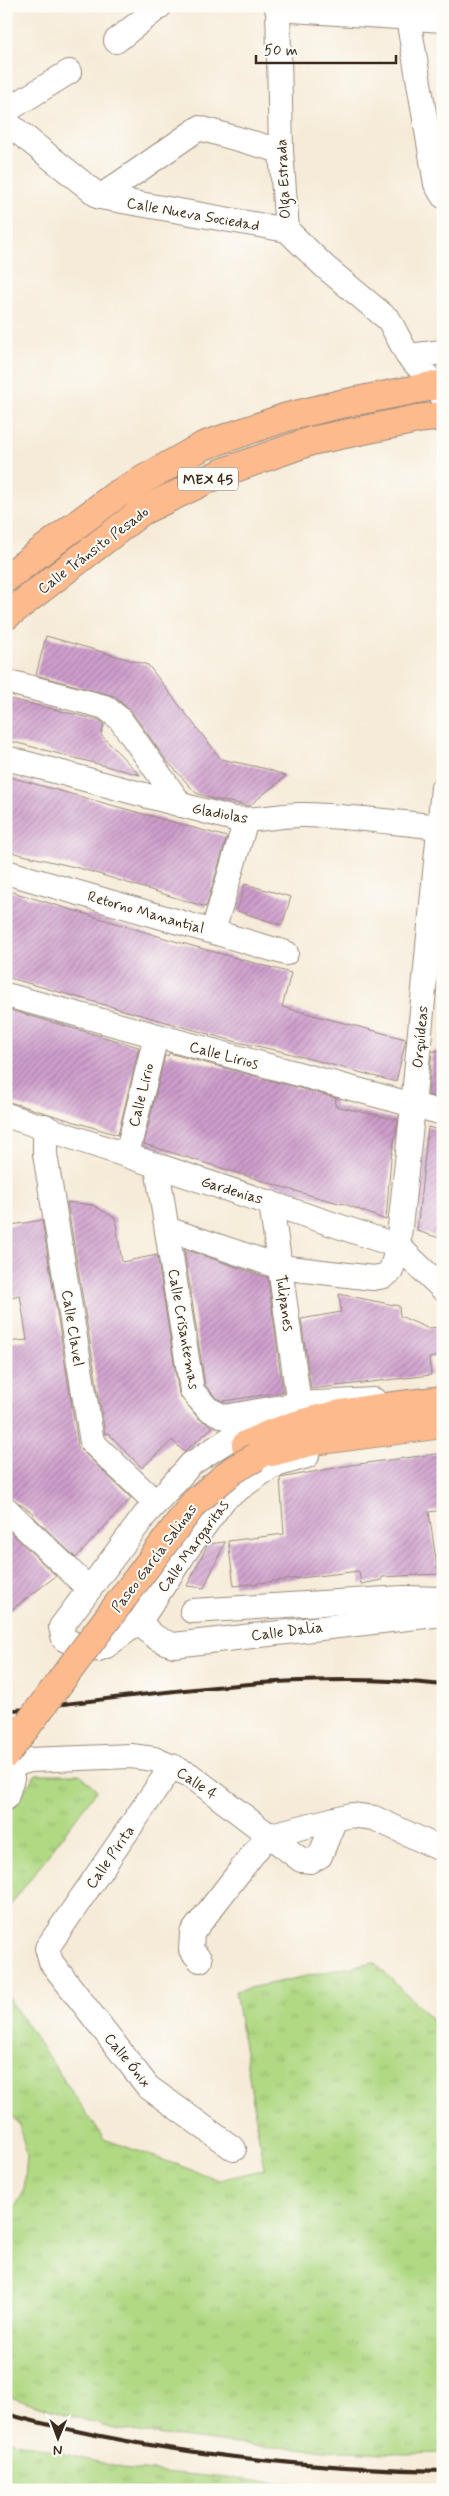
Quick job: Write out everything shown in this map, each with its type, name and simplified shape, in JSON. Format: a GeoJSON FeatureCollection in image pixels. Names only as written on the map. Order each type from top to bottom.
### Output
{"type":"FeatureCollection","features":[{"type":"Feature","properties":{"kind":"main road","name":"Calle Tránsito Pesado"},"geometry":{"type":"LineString","coordinates":[[6,578],[116,495],[203,446],[287,417],[441,389]]}},
{"type":"Feature","properties":{"kind":"main road","name":"Calle Tránsito Pesado"},"geometry":{"type":"LineString","coordinates":[[6,616],[142,511],[213,477],[311,441],[417,419],[443,416]]}},
{"type":"Feature","properties":{"kind":"main road","name":"Paseo García Salinas"},"geometry":{"type":"LineString","coordinates":[[6,1754],[194,1503],[233,1470],[267,1434],[329,1416],[443,1400]]}},
{"type":"Feature","properties":{"kind":"main road","name":"Paseo García Salinas"},"geometry":{"type":"LineString","coordinates":[[6,1731],[79,1632],[197,1482],[251,1451],[443,1424]]}},
{"type":"Feature","properties":{"kind":"street"},"geometry":{"type":"LineString","coordinates":[[116,41],[160,6]]}},
{"type":"Feature","properties":{"kind":"street"},"geometry":{"type":"LineString","coordinates":[[276,7],[407,12],[443,20]]}},
{"type":"Feature","properties":{"kind":"street","name":"Olga Estrada"},"geometry":{"type":"LineString","coordinates":[[276,7],[286,230],[325,267],[389,320],[408,356],[441,389]]}},
{"type":"Feature","properties":{"kind":"street"},"geometry":{"type":"LineString","coordinates":[[407,12],[436,184],[443,196]]}},
{"type":"Feature","properties":{"kind":"street"},"geometry":{"type":"LineString","coordinates":[[6,111],[68,72]]}},
{"type":"Feature","properties":{"kind":"street"},"geometry":{"type":"LineString","coordinates":[[6,122],[100,197],[199,128],[281,151]]}},
{"type":"Feature","properties":{"kind":"street","name":"Calle Nueva Sociedad"},"geometry":{"type":"LineString","coordinates":[[100,197],[286,230]]}},
{"type":"Feature","properties":{"kind":"street"},"geometry":{"type":"LineString","coordinates":[[408,356],[443,352]]}},
{"type":"Feature","properties":{"kind":"street"},"geometry":{"type":"LineString","coordinates":[[17,684],[105,707],[120,719],[181,804]]}},
{"type":"Feature","properties":{"kind":"street","name":"Gladiolas"},"geometry":{"type":"LineString","coordinates":[[6,758],[246,820],[301,815],[366,818],[441,827]]}},
{"type":"Feature","properties":{"kind":"street","name":"Orquídeas"},"geometry":{"type":"LineString","coordinates":[[280,1267],[373,1278],[384,1276],[391,1271],[398,1246],[414,1106],[441,827],[443,788]]}},
{"type":"Feature","properties":{"kind":"street"},"geometry":{"type":"LineString","coordinates":[[213,931],[246,820]]}},
{"type":"Feature","properties":{"kind":"street","name":"Retorno Manantial"},"geometry":{"type":"LineString","coordinates":[[6,872],[286,953]]}},
{"type":"Feature","properties":{"kind":"street","name":"Calle Lirios"},"geometry":{"type":"LineString","coordinates":[[6,995],[443,1113]]}},
{"type":"Feature","properties":{"kind":"street","name":"Calle Lirio"},"geometry":{"type":"LineString","coordinates":[[127,1154],[156,1036]]}},
{"type":"Feature","properties":{"kind":"street","name":"Gardenias"},"geometry":{"type":"LineString","coordinates":[[6,1115],[45,1126],[127,1154],[157,1167],[398,1246],[443,1289]]}},
{"type":"Feature","properties":{"kind":"street","name":"Calle Clavel"},"geometry":{"type":"LineString","coordinates":[[45,1126],[44,1154],[92,1442],[156,1503]]}},
{"type":"Feature","properties":{"kind":"street","name":"Calle Crisantemas"},"geometry":{"type":"LineString","coordinates":[[157,1167],[192,1392],[208,1409],[225,1417],[299,1404],[374,1400],[416,1403]]}},
{"type":"Feature","properties":{"kind":"street","name":"Tulipanes"},"geometry":{"type":"LineString","coordinates":[[271,1203],[299,1404]]}},
{"type":"Feature","properties":{"kind":"street"},"geometry":{"type":"LineString","coordinates":[[167,1229],[280,1267]]}},
{"type":"Feature","properties":{"kind":"street"},"geometry":{"type":"LineString","coordinates":[[140,1621],[106,1646],[87,1650],[64,1639],[61,1627],[88,1589],[156,1503],[191,1464],[245,1429],[292,1414],[329,1416]]}},
{"type":"Feature","properties":{"kind":"street","name":"Calle Margaritas"},"geometry":{"type":"LineString","coordinates":[[140,1621],[186,1550],[226,1498],[272,1466],[304,1456],[342,1449],[363,1435]]}},
{"type":"Feature","properties":{"kind":"street"},"geometry":{"type":"LineString","coordinates":[[6,1509],[88,1589]]}},
{"type":"Feature","properties":{"kind":"street"},"geometry":{"type":"LineString","coordinates":[[192,1611],[337,1601],[404,1598],[443,1599]]}},
{"type":"Feature","properties":{"kind":"street","name":"Calle Dalia"},"geometry":{"type":"LineString","coordinates":[[140,1621],[150,1635],[159,1641],[174,1645],[443,1614]]}},
{"type":"Feature","properties":{"kind":"street","name":"Calle 4"},"geometry":{"type":"LineString","coordinates":[[6,1767],[30,1760],[131,1756],[154,1759],[190,1775],[267,1836],[301,1860],[311,1861],[320,1856],[335,1819]]}},
{"type":"Feature","properties":{"kind":"street","name":"Calle Pirita"},"geometry":{"type":"LineString","coordinates":[[47,1948],[172,1766]]}},
{"type":"Feature","properties":{"kind":"street"},"geometry":{"type":"LineString","coordinates":[[6,1767],[12,1778],[6,1798]]}},
{"type":"Feature","properties":{"kind":"street"},"geometry":{"type":"LineString","coordinates":[[200,1960],[191,1950],[192,1933],[267,1836],[352,1815],[374,1818],[443,1850]]}},
{"type":"Feature","properties":{"kind":"street","name":"Calle Ónix"},"geometry":{"type":"LineString","coordinates":[[47,1948],[51,1962],[148,2087],[234,2149]]}},
{"type":"Feature","properties":{"kind":"green space"},"geometry":{"type":"Polygon","coordinates":[[[36,1774],[80,1774],[97,1790],[6,1911],[6,1814],[36,1774]]]}},
{"type":"Feature","properties":{"kind":"green space"},"geometry":{"type":"Polygon","coordinates":[[[374,1962],[443,2030],[443,2453],[403,2454],[254,2446],[114,2429],[6,2396],[6,2224],[24,2191],[27,2155],[19,2125],[6,2107],[6,1994],[104,2139],[220,2180],[264,2169],[235,1991],[374,1962]]]}},
{"type":"Feature","properties":{"kind":"green space"},"geometry":{"type":"Polygon","coordinates":[[[6,2439],[122,2468],[352,2490],[6,2490],[6,2439]]]}},
{"type":"Feature","properties":{"kind":"building"},"geometry":{"type":"Polygon","coordinates":[[[46,636],[148,665],[221,759],[267,769],[286,776],[249,806],[213,799],[196,793],[166,760],[131,711],[114,696],[36,675],[46,636]]]}},
{"type":"Feature","properties":{"kind":"building"},"geometry":{"type":"Polygon","coordinates":[[[6,698],[99,720],[104,724],[101,735],[140,775],[6,740],[6,698]]]}},
{"type":"Feature","properties":{"kind":"building"},"geometry":{"type":"Polygon","coordinates":[[[6,776],[227,837],[206,907],[79,868],[6,851],[6,776]]]}},
{"type":"Feature","properties":{"kind":"building"},"geometry":{"type":"Polygon","coordinates":[[[245,884],[291,897],[282,925],[237,911],[245,884]]]}},
{"type":"Feature","properties":{"kind":"building"},"geometry":{"type":"Polygon","coordinates":[[[6,890],[178,942],[291,973],[282,1007],[406,1039],[396,1082],[280,1051],[237,1042],[6,977],[6,890]]]}},
{"type":"Feature","properties":{"kind":"building"},"geometry":{"type":"Polygon","coordinates":[[[6,1009],[139,1047],[118,1135],[6,1101],[6,1009]]]}},
{"type":"Feature","properties":{"kind":"building"},"geometry":{"type":"Polygon","coordinates":[[[432,1051],[443,1051],[443,1099],[428,1095],[432,1051]]]}},
{"type":"Feature","properties":{"kind":"building"},"geometry":{"type":"Polygon","coordinates":[[[169,1053],[336,1098],[335,1106],[398,1120],[391,1158],[386,1220],[342,1203],[295,1191],[144,1144],[165,1055],[168,1056],[169,1053]]]}},
{"type":"Feature","properties":{"kind":"building"},"geometry":{"type":"Polygon","coordinates":[[[428,1127],[443,1131],[443,1239],[417,1231],[428,1127]]]}},
{"type":"Feature","properties":{"kind":"building"},"geometry":{"type":"Polygon","coordinates":[[[67,1202],[93,1205],[115,1218],[122,1262],[157,1255],[179,1394],[198,1418],[213,1427],[184,1452],[172,1440],[142,1468],[108,1433],[105,1434],[67,1202]]]}},
{"type":"Feature","properties":{"kind":"building"},"geometry":{"type":"Polygon","coordinates":[[[42,1220],[78,1444],[76,1445],[131,1498],[76,1558],[32,1515],[34,1514],[6,1494],[6,1342],[27,1340],[20,1295],[6,1298],[6,1226],[42,1220]]]}},
{"type":"Feature","properties":{"kind":"building"},"geometry":{"type":"Polygon","coordinates":[[[184,1249],[268,1278],[283,1392],[224,1401],[216,1398],[205,1385],[184,1249]]]}},
{"type":"Feature","properties":{"kind":"building"},"geometry":{"type":"Polygon","coordinates":[[[339,1294],[399,1306],[400,1316],[427,1328],[443,1327],[443,1356],[429,1358],[431,1375],[311,1389],[301,1319],[341,1312],[339,1294]]]}},
{"type":"Feature","properties":{"kind":"building"},"geometry":{"type":"Polygon","coordinates":[[[443,1453],[443,1510],[429,1512],[438,1574],[382,1577],[382,1580],[361,1584],[359,1571],[234,1586],[228,1541],[284,1534],[280,1478],[351,1465],[443,1453]]]}},
{"type":"Feature","properties":{"kind":"building"},"geometry":{"type":"Polygon","coordinates":[[[10,1532],[56,1576],[6,1614],[6,1535],[10,1532]]]}},
{"type":"Feature","properties":{"kind":"building"},"geometry":{"type":"Polygon","coordinates":[[[225,1542],[204,1588],[187,1586],[208,1544],[225,1542]]]}},
{"type":"Feature","properties":{"kind":"railway"},"geometry":{"type":"LineString","coordinates":[[6,1711],[224,1686],[279,1682],[334,1680],[443,1685]]}},
{"type":"Feature","properties":{"kind":"railway"},"geometry":{"type":"LineString","coordinates":[[6,2414],[113,2439],[223,2456],[333,2466],[443,2471]]}}]}
